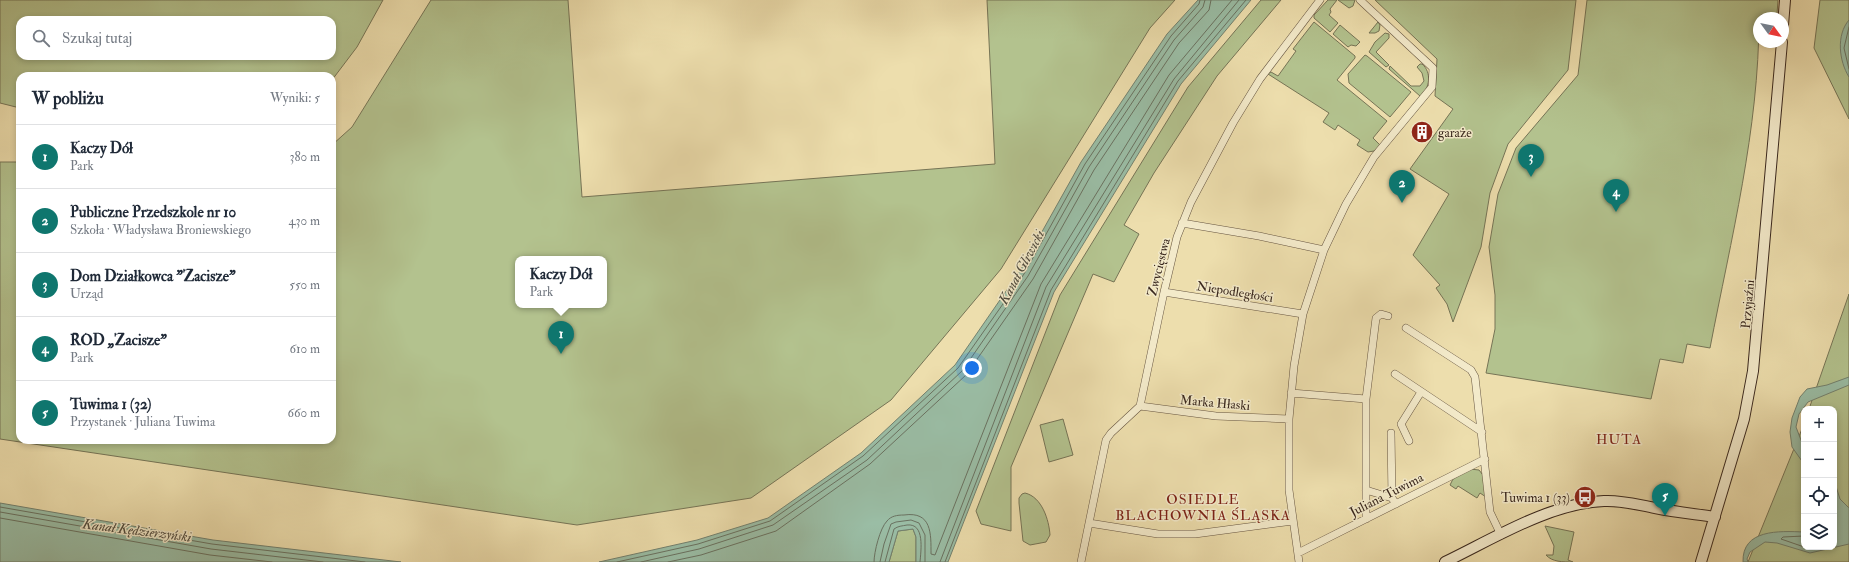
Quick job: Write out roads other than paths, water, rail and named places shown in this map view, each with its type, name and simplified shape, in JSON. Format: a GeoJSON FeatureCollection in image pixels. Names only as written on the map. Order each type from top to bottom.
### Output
{"type":"FeatureCollection","features":[{"type":"Feature","properties":{"kind":"main road"},"geometry":{"type":"LineString","coordinates":[[1784,12],[1785,0]]}},
{"type":"Feature","properties":{"kind":"main road","name":"Przyjaźni"},"geometry":{"type":"LineString","coordinates":[[1701,562],[1744,419],[1753,371],[1781,48]]}},
{"type":"Feature","properties":{"kind":"main road"},"geometry":{"type":"LineString","coordinates":[[1445,562],[1501,535],[1566,507],[1590,502],[1619,501],[1715,517]]}},
{"type":"Feature","properties":{"kind":"street","name":"Zwycięstwa"},"geometry":{"type":"LineString","coordinates":[[1140,406],[1164,292],[1182,223],[1205,176],[1237,117],[1260,79],[1320,0]]}},
{"type":"Feature","properties":{"kind":"street"},"geometry":{"type":"LineString","coordinates":[[1299,562],[1289,490],[1289,419],[1291,393],[1303,314],[1324,250],[1346,204],[1374,157],[1432,87],[1433,68],[1360,0]]}},
{"type":"Feature","properties":{"kind":"street"},"geometry":{"type":"LineString","coordinates":[[1182,223],[1259,236],[1324,250]]}},
{"type":"Feature","properties":{"kind":"street","name":"Niepodległości"},"geometry":{"type":"LineString","coordinates":[[1164,292],[1303,314]]}},
{"type":"Feature","properties":{"kind":"street"},"geometry":{"type":"LineString","coordinates":[[1366,519],[1366,399],[1376,318],[1381,314],[1388,316]]}},
{"type":"Feature","properties":{"kind":"street"},"geometry":{"type":"LineString","coordinates":[[1406,328],[1471,370],[1475,377],[1490,512],[1501,535]]}},
{"type":"Feature","properties":{"kind":"street"},"geometry":{"type":"LineString","coordinates":[[1395,374],[1482,432]]}},
{"type":"Feature","properties":{"kind":"street"},"geometry":{"type":"LineString","coordinates":[[1409,441],[1400,424],[1421,392]]}},
{"type":"Feature","properties":{"kind":"street"},"geometry":{"type":"LineString","coordinates":[[1291,393],[1366,399]]}},
{"type":"Feature","properties":{"kind":"street"},"geometry":{"type":"LineString","coordinates":[[1080,562],[1106,440],[1110,433],[1140,406]]}},
{"type":"Feature","properties":{"kind":"street","name":"Marka Hłaski"},"geometry":{"type":"LineString","coordinates":[[1140,406],[1216,416],[1289,419]]}},
{"type":"Feature","properties":{"kind":"street"},"geometry":{"type":"LineString","coordinates":[[1366,490],[1394,501],[1395,469],[1391,433]]}},
{"type":"Feature","properties":{"kind":"street","name":"Juliana Tuwima"},"geometry":{"type":"LineString","coordinates":[[1298,553],[1366,519],[1394,501],[1485,459]]}},
{"type":"Feature","properties":{"kind":"street"},"geometry":{"type":"LineString","coordinates":[[1089,523],[1158,534],[1195,534],[1293,521]]}},
{"type":"Feature","properties":{"kind":"water"},"geometry":{"type":"Polygon","coordinates":[[[1198,0],[1251,0],[1181,84],[1054,292],[948,562],[916,562],[916,537],[913,529],[898,531],[889,562],[599,562],[697,540],[768,518],[861,453],[955,365],[1020,271],[1081,162],[1167,34],[1198,0]]]}},
{"type":"Feature","properties":{"kind":"water"},"geometry":{"type":"Polygon","coordinates":[[[1849,20],[1849,77],[1843,63],[1840,48],[1842,33],[1849,20]]]}},
{"type":"Feature","properties":{"kind":"water"},"geometry":{"type":"Polygon","coordinates":[[[1849,377],[1849,385],[1808,402],[1805,406],[1801,406],[1801,411],[1796,427],[1801,440],[1801,460],[1792,447],[1790,432],[1792,418],[1800,397],[1807,389],[1827,385],[1849,377]]]}},
{"type":"Feature","properties":{"kind":"water"},"geometry":{"type":"Polygon","coordinates":[[[1837,490],[1840,499],[1849,508],[1849,544],[1837,547],[1837,490]]]}},
{"type":"Feature","properties":{"kind":"water","name":"Kanał Kędzierzyński"},"geometry":{"type":"Polygon","coordinates":[[[0,503],[213,540],[401,562],[0,562],[0,503]]]}},
{"type":"Feature","properties":{"kind":"water"},"geometry":{"type":"Polygon","coordinates":[[[1773,532],[1801,532],[1801,550],[1823,550],[1810,553],[1777,543],[1765,542],[1750,552],[1747,559],[1748,562],[1743,562],[1744,551],[1749,543],[1755,538],[1773,532]]]}},
{"type":"Feature","properties":{"kind":"place","name":"garaże"},"geometry":{"type":"Point","coordinates":[1422,132]}},
{"type":"Feature","properties":{"kind":"place","name":"Dom Działkowca \"Zacisze\""},"geometry":{"type":"Point","coordinates":[1531,177]}},
{"type":"Feature","properties":{"kind":"place","name":"Publiczne Przedszkole nr 10"},"geometry":{"type":"Point","coordinates":[1402,203]}},
{"type":"Feature","properties":{"kind":"place","name":"ROD „Zacisze”"},"geometry":{"type":"Point","coordinates":[1616,212]}},
{"type":"Feature","properties":{"kind":"place","name":"Kaczy Dół"},"geometry":{"type":"Point","coordinates":[561,354]}},
{"type":"Feature","properties":{"kind":"place","name":"Tuwima 1 (33)"},"geometry":{"type":"Point","coordinates":[1585,497]}},
{"type":"Feature","properties":{"kind":"place","name":"Tuwima 1 (32)"},"geometry":{"type":"Point","coordinates":[1665,516]}},
{"type":"Feature","properties":{"kind":"district","name":"HUTA"},"geometry":{"type":"Point","coordinates":[1619,439]}},
{"type":"Feature","properties":{"kind":"district","name":"OSIEDLE BLACHOWNIA ŚLĄSKA"},"geometry":{"type":"Point","coordinates":[1203,508]}},
{"type":"Feature","properties":{"kind":"water label","name":"Kanał Gliwicki"},"geometry":{"type":"Point","coordinates":[1021,267]}}]}
